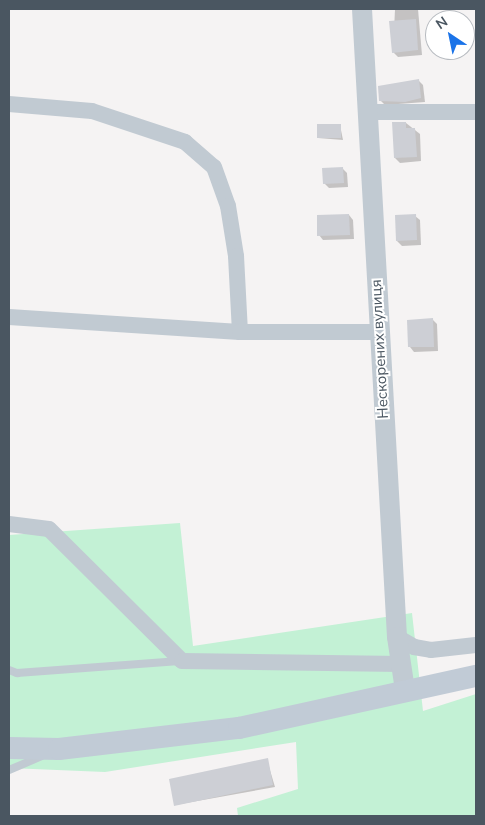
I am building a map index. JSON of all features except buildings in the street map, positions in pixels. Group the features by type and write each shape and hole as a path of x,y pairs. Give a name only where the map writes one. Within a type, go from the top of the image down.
{"main road":[{"path":"9,748 59,749 239,728 405,690 476,676"}],"street":[{"name":"Нескорених вулиця","path":"362,9 397,637 405,690"},
{"path":"9,104 92,111 185,142 214,167 228,206 236,256 240,332"},
{"path":"367,112 476,112"},
{"path":"9,317 240,332 379,332"},
{"path":"9,524 49,529 182,661 401,664"},
{"path":"397,637 414,646 431,650 476,646"}],"lane":[{"path":"9,670 17,673 182,661"},
{"path":"9,770 59,749"}],"green space":[{"path":"180,523 193,646 412,613 423,711 476,694 476,816 238,816 237,808 298,789 296,742 105,772 9,768 9,535"}]}
